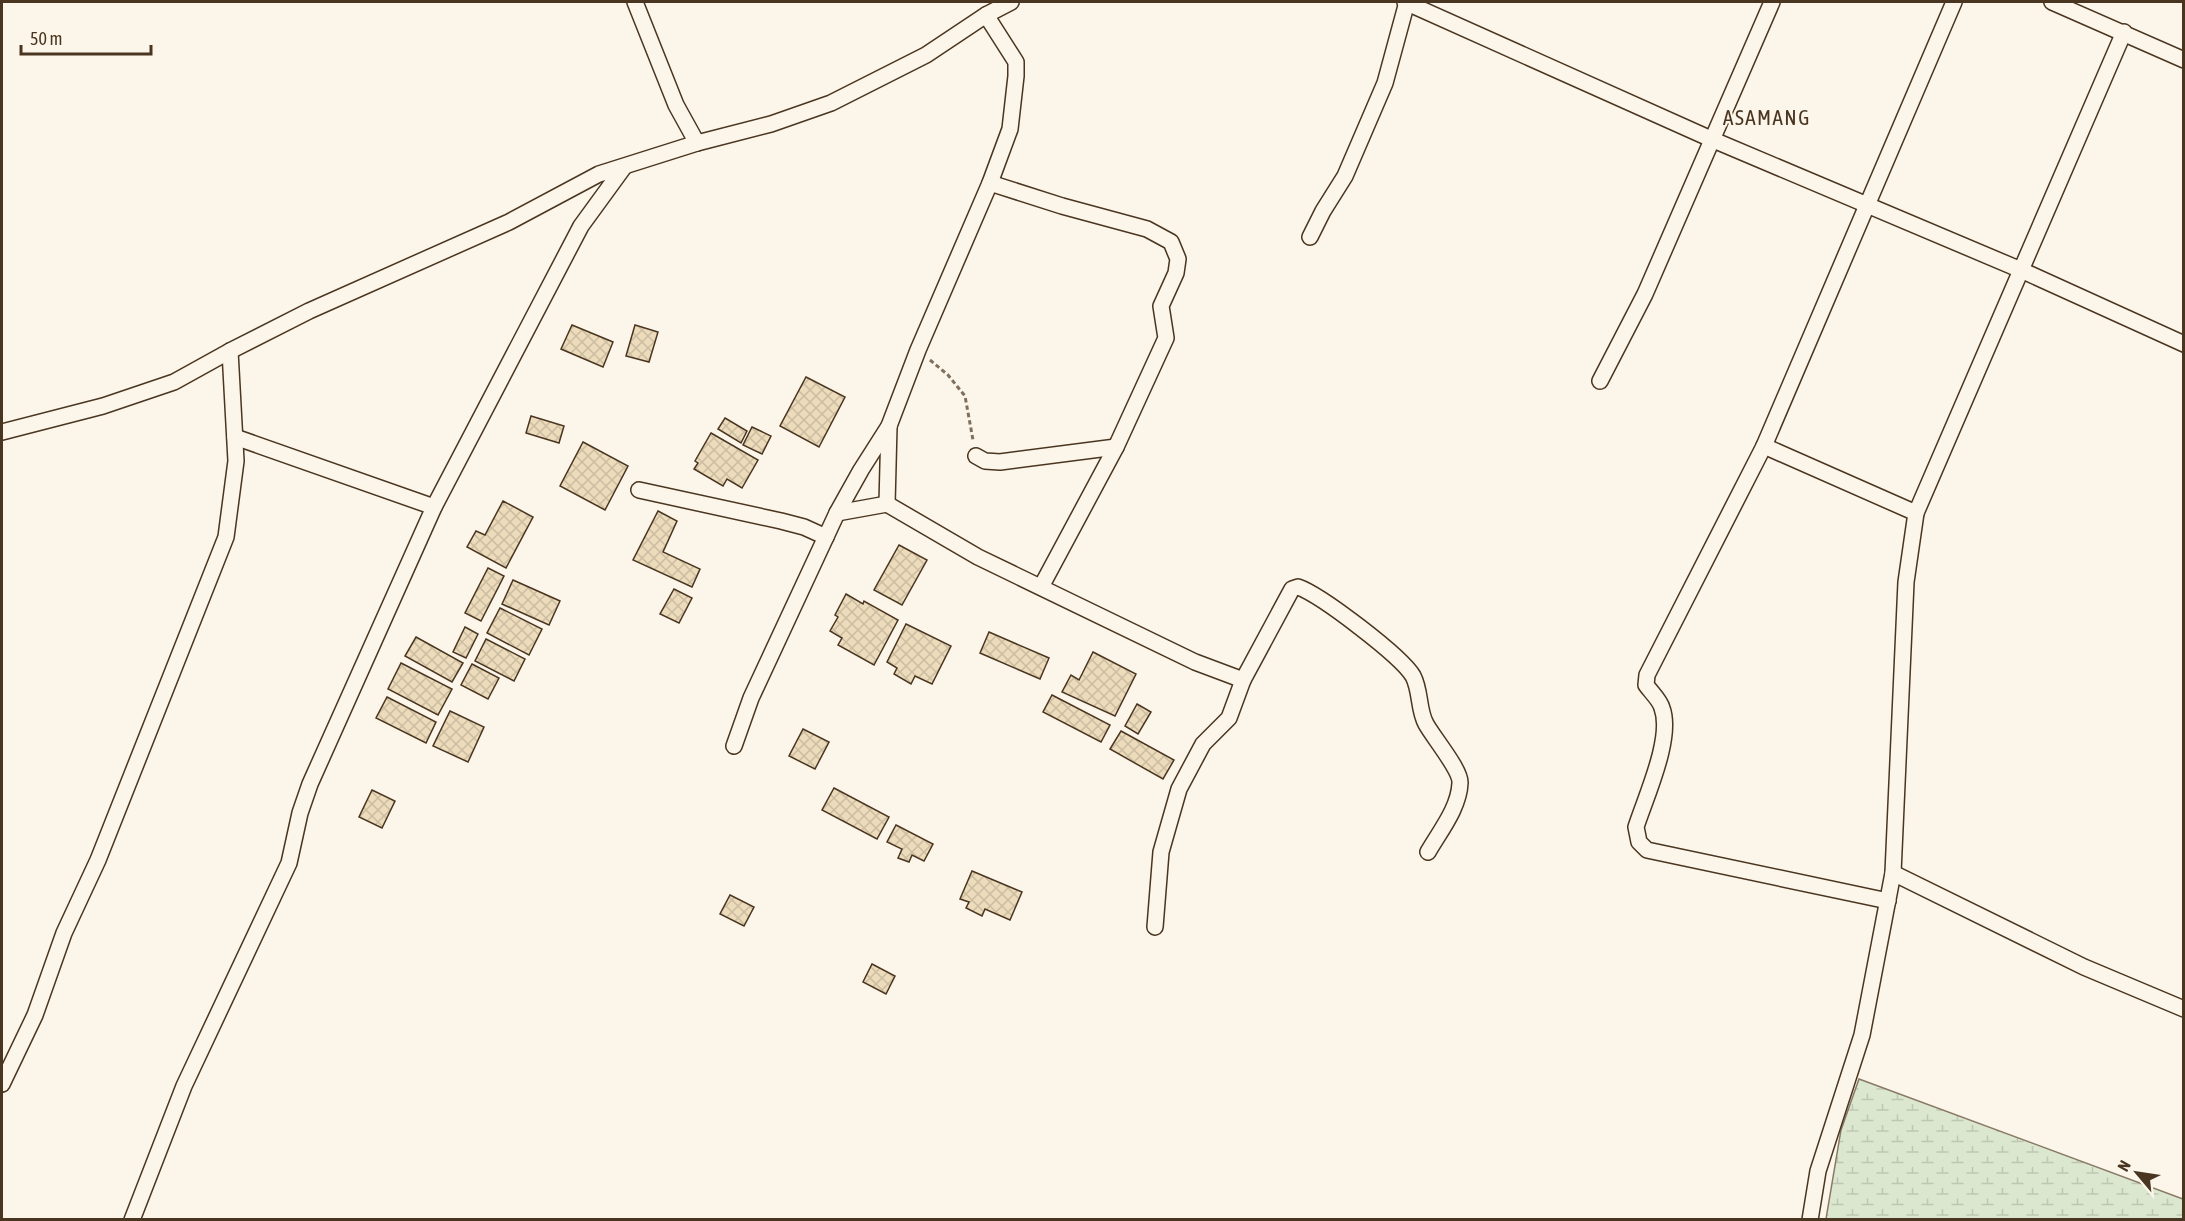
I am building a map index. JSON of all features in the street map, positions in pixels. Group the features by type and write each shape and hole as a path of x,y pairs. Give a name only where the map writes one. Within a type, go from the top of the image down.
{"street":[{"path":"635,2 675,105 697,143"},
{"path":"2,432 103,406 174,382 230,351 366,284 509,222 599,174 697,143 771,124 831,103 926,55 986,15 1011,2"},
{"path":"1310,237 1323,211 1345,177 1385,83 1406,2 1711,139 2021,270 2184,344"},
{"path":"1600,381 1645,294 1772,2"},
{"path":"1888,901 1647,850 1640,842 1636,826 1665,739 1665,718 1662,706 1646,685 1647,675 1764,446 1954,2"},
{"path":"2052,2 2184,60"},
{"path":"734,746 751,698 837,513 889,426 918,350 990,183 1010,129 1016,62 986,15"},
{"path":"1810,1220 1818,1171 1862,1035 1893,873 1906,582 1916,513 2124,32"},
{"path":"132,1220 184,1086 289,863 300,813 310,784 435,507 581,226 624,167"},
{"path":"990,183 1062,206 1147,229 1171,242 1178,259 1176,273 1161,306 1166,338 1116,447 1041,587"},
{"path":"2,1084 35,1016 64,933 98,860 226,537 237,461 230,351"},
{"path":"887,504 889,426"},
{"path":"235,437 435,507"},
{"path":"1764,446 1916,513"},
{"path":"976,456 986,461 1000,462 1116,447"},
{"path":"639,490 781,521 804,527 826,537"},
{"path":"837,513 887,504 978,557 1195,662 1243,680"},
{"path":"1155,927 1161,852 1179,789 1203,744 1228,718 1243,680 1292,589 1298,587 1333,607 1384,648 1412,675 1420,697 1425,722 1461,780 1458,800 1428,852"},
{"path":"1893,873 2084,967 2184,1009"}],"path":[{"path":"918,350 948,375 965,396 973,439 971,447 976,456"}],"green space":[{"path":"1859,1079 2183,1199 2183,1219 1826,1219 1841,1130"}],"building":[{"path":"572,325 613,342 603,367 561,349"},
{"path":"635,325 658,332 649,362 626,356"},
{"path":"806,377 845,397 819,447 780,426"},
{"path":"531,416 564,426 559,443 526,433"},
{"path":"725,418 747,431 741,443 718,429"},
{"path":"752,427 771,436 762,454 743,445"},
{"path":"711,433 758,460 742,488 727,479 723,486 694,469 698,463 695,461"},
{"path":"583,442 628,466 605,510 560,486"},
{"path":"503,501 533,517 506,568 467,547 476,531 485,535"},
{"path":"658,511 677,521 663,552 700,569 692,587 633,560"},
{"path":"899,545 927,560 902,605 874,590"},
{"path":"488,568 504,576 481,621 465,613"},
{"path":"513,580 560,601 549,625 502,604"},
{"path":"674,589 692,598 679,623 660,614"},
{"path":"846,594 898,620 874,665 838,645 842,638 830,631"},
{"path":"500,608 542,629 529,655 487,633"},
{"path":"906,624 951,646 932,684 915,676 911,684 894,674 897,668 887,662"},
{"path":"465,627 478,634 466,658 453,652"},
{"path":"989,632 1049,658 1040,679 980,653"},
{"path":"416,637 463,663 452,682 405,656"},
{"path":"486,639 525,659 514,681 475,661"},
{"path":"1093,652 1136,674 1115,716 1062,692 1071,675 1079,680"},
{"path":"401,663 452,689 438,715 388,689"},
{"path":"472,664 499,678 488,699 461,685"},
{"path":"1052,695 1110,725 1101,742 1043,712"},
{"path":"387,697 436,722 426,743 376,718"},
{"path":"1137,704 1151,712 1138,734 1125,726"},
{"path":"450,711 484,727 468,762 433,746"},
{"path":"803,729 829,742 815,769 789,756"},
{"path":"1121,731 1174,760 1163,779 1110,749"},
{"path":"834,788 889,817 877,839 822,810"},
{"path":"372,790 395,801 382,828 359,817"},
{"path":"896,825 933,844 924,861 912,855 909,862 898,858 902,849 887,842"},
{"path":"972,871 1022,892 1010,920 985,909 982,916 966,908 969,902 960,899"},
{"path":"730,895 754,907 744,926 720,914"},
{"path":"872,964 895,976 886,994 863,982"}],"district":[{"name":"ASAMANG","path":"1767,117"}]}
